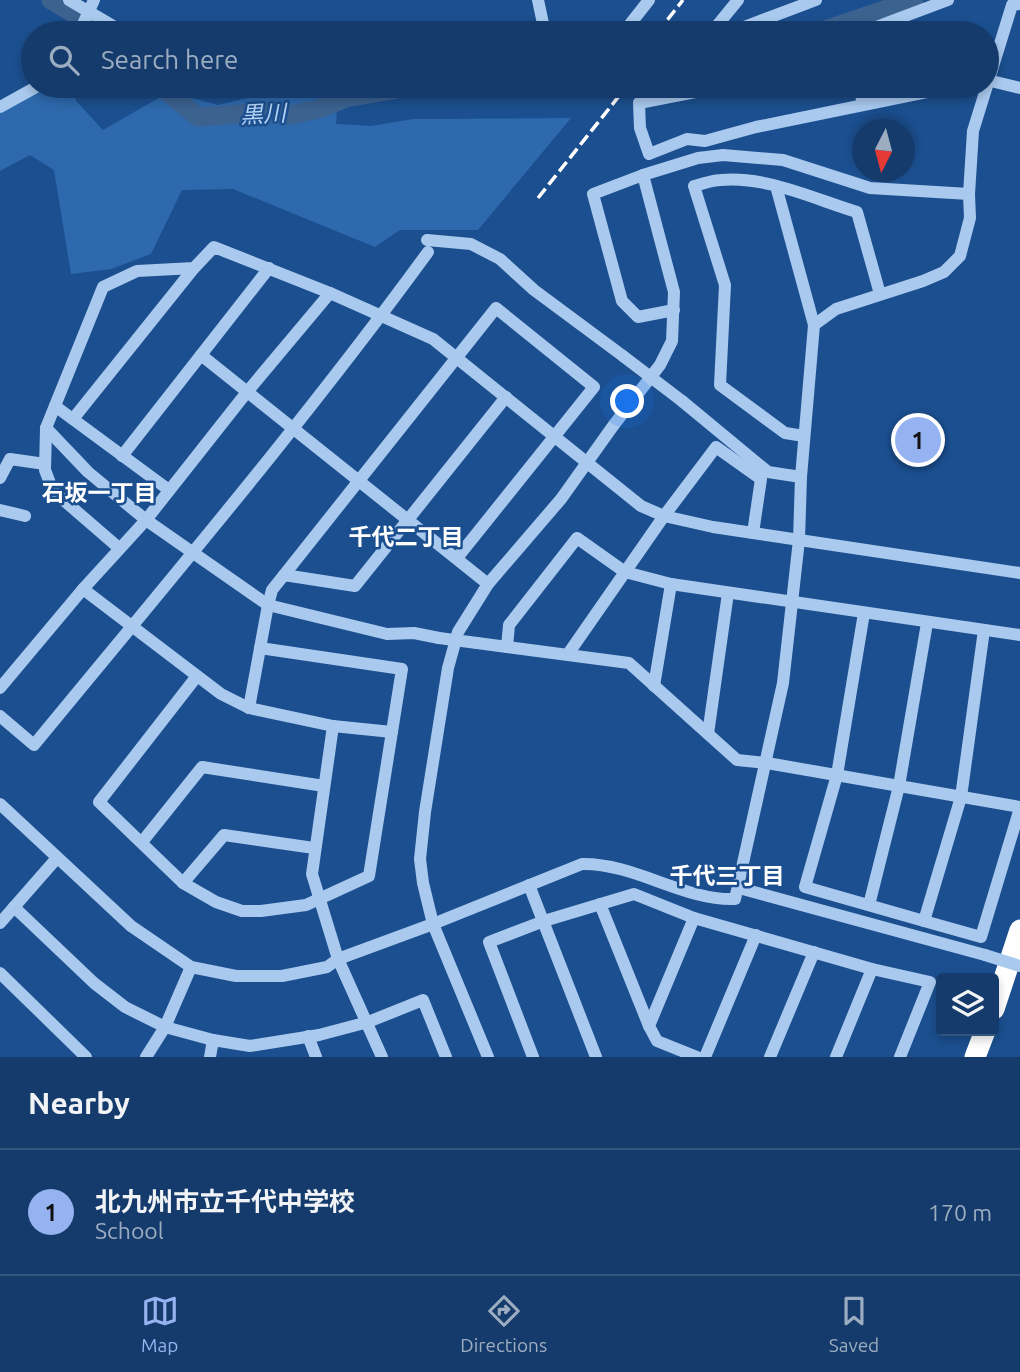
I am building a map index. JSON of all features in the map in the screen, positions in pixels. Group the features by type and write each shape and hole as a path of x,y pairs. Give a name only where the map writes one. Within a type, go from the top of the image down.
{"highway":[{"path":"999,994 1020,930"},
{"path":"975,1057 983,1036"}],"street":[{"path":"69,0 107,21"},
{"path":"538,0 542,21"},
{"path":"632,21 649,0"},
{"path":"720,21 737,0"},
{"path":"760,21 816,0"},
{"path":"892,21 948,0"},
{"path":"999,46 1012,5 1020,4"},
{"path":"999,83 1020,88"},
{"path":"0,107 21,95"},
{"path":"665,98 639,103 640,128 649,153 687,139 705,141 888,98"},
{"path":"862,98 863,104"},
{"path":"814,324 836,309 944,272 960,256 970,218 973,131 983,98"},
{"path":"674,310 638,317 622,301 593,194 698,158 723,155 783,160 870,188 969,194"},
{"path":"488,1057 433,924 420,859 448,668 458,632 488,584 561,499 660,365 672,341 674,292 643,175"},
{"path":"804,436 785,433 720,385 725,285 694,186 721,180 748,181 776,186 857,212 880,294"},
{"path":"0,804 131,926 191,967 236,976 282,976 327,967 338,959 582,864 603,864 724,899 735,899 783,683 799,540 801,477 814,324 776,186"},
{"path":"0,716 34,745 293,429 380,317 427,246 471,244 500,259 534,290 682,401 768,472 801,477"},
{"path":"73,419 194,268 214,247 330,293 433,339 641,506 664,516 713,527 1020,573"},
{"path":"119,548 53,491 45,464 46,428 103,287 138,271 194,268"},
{"path":"122,456 269,268"},
{"path":"0,688 83,589 146,520 247,392 330,293"},
{"path":"249,708 272,590 496,308 594,387 457,558"},
{"path":"201,355 488,584"},
{"path":"284,575 355,586 506,397"},
{"path":"55,406 169,490"},
{"path":"46,428 88,472 146,520 268,605 387,634 414,633 629,663 737,760 767,763 837,775 961,797 1020,808 981,937 806,887 837,775 864,613"},
{"path":"568,653 716,447 761,479 753,533"},
{"path":"0,478 10,459 45,464"},
{"path":"0,510 25,516"},
{"path":"507,647 509,625 577,538 625,572 671,584 1020,635"},
{"path":"654,686 671,584"},
{"path":"83,589 221,694 249,708 333,726 392,732"},
{"path":"708,734 727,593"},
{"path":"869,905 898,786 927,623"},
{"path":"924,921 961,797 984,630"},
{"path":"197,676 99,802 183,883 216,902 242,911 306,905 369,876 402,669 260,648"},
{"path":"333,726 312,874 338,959 382,1057"},
{"path":"142,842 202,767 324,786"},
{"path":"183,883 224,835 314,848"},
{"path":"0,923 57,858"},
{"path":"529,885 596,1057"},
{"path":"739,888 1020,966"},
{"path":"533,1057 489,942 544,921 634,894 694,918 872,969 930,982 900,1057"},
{"path":"600,904 657,1041 697,1057"},
{"path":"14,907 94,983 125,1007 164,1027 252,1051 368,1022 424,1000 446,1057"},
{"path":"649,1026 694,918"},
{"path":"705,1057 756,935"},
{"path":"770,1057 814,951"},
{"path":"146,1057 164,1027 191,967"},
{"path":"836,1057 872,969"},
{"path":"0,973 86,1057"},
{"path":"308,1036 316,1057"},
{"path":"210,1057 213,1040"}],"shaded area":[{"path":"21,98 75,98 103,130 159,98 192,98 218,105 247,98 337,98 336,124 371,126 413,119 571,118 478,230 400,230 375,247 233,189 182,190 151,254 111,269 71,274 54,170 30,155 0,171 0,107"}],"waterway":[{"name":"黒川","path":"51,0 87,21"},
{"name":"黒川","path":"852,21 914,0"},
{"name":"黒川","path":"175,98 198,117 265,112 290,115 319,109 346,98"}],"railway":[{"path":"666,21 683,0"},
{"path":"538,198 617,98"}],"place":[{"name":"北九州市立千代中学校","path":"918,440"}],"district":[{"name":"石坂一丁目","path":"99,493"},
{"name":"千代二丁目","path":"406,537"},
{"name":"千代三丁目","path":"727,876"}]}
